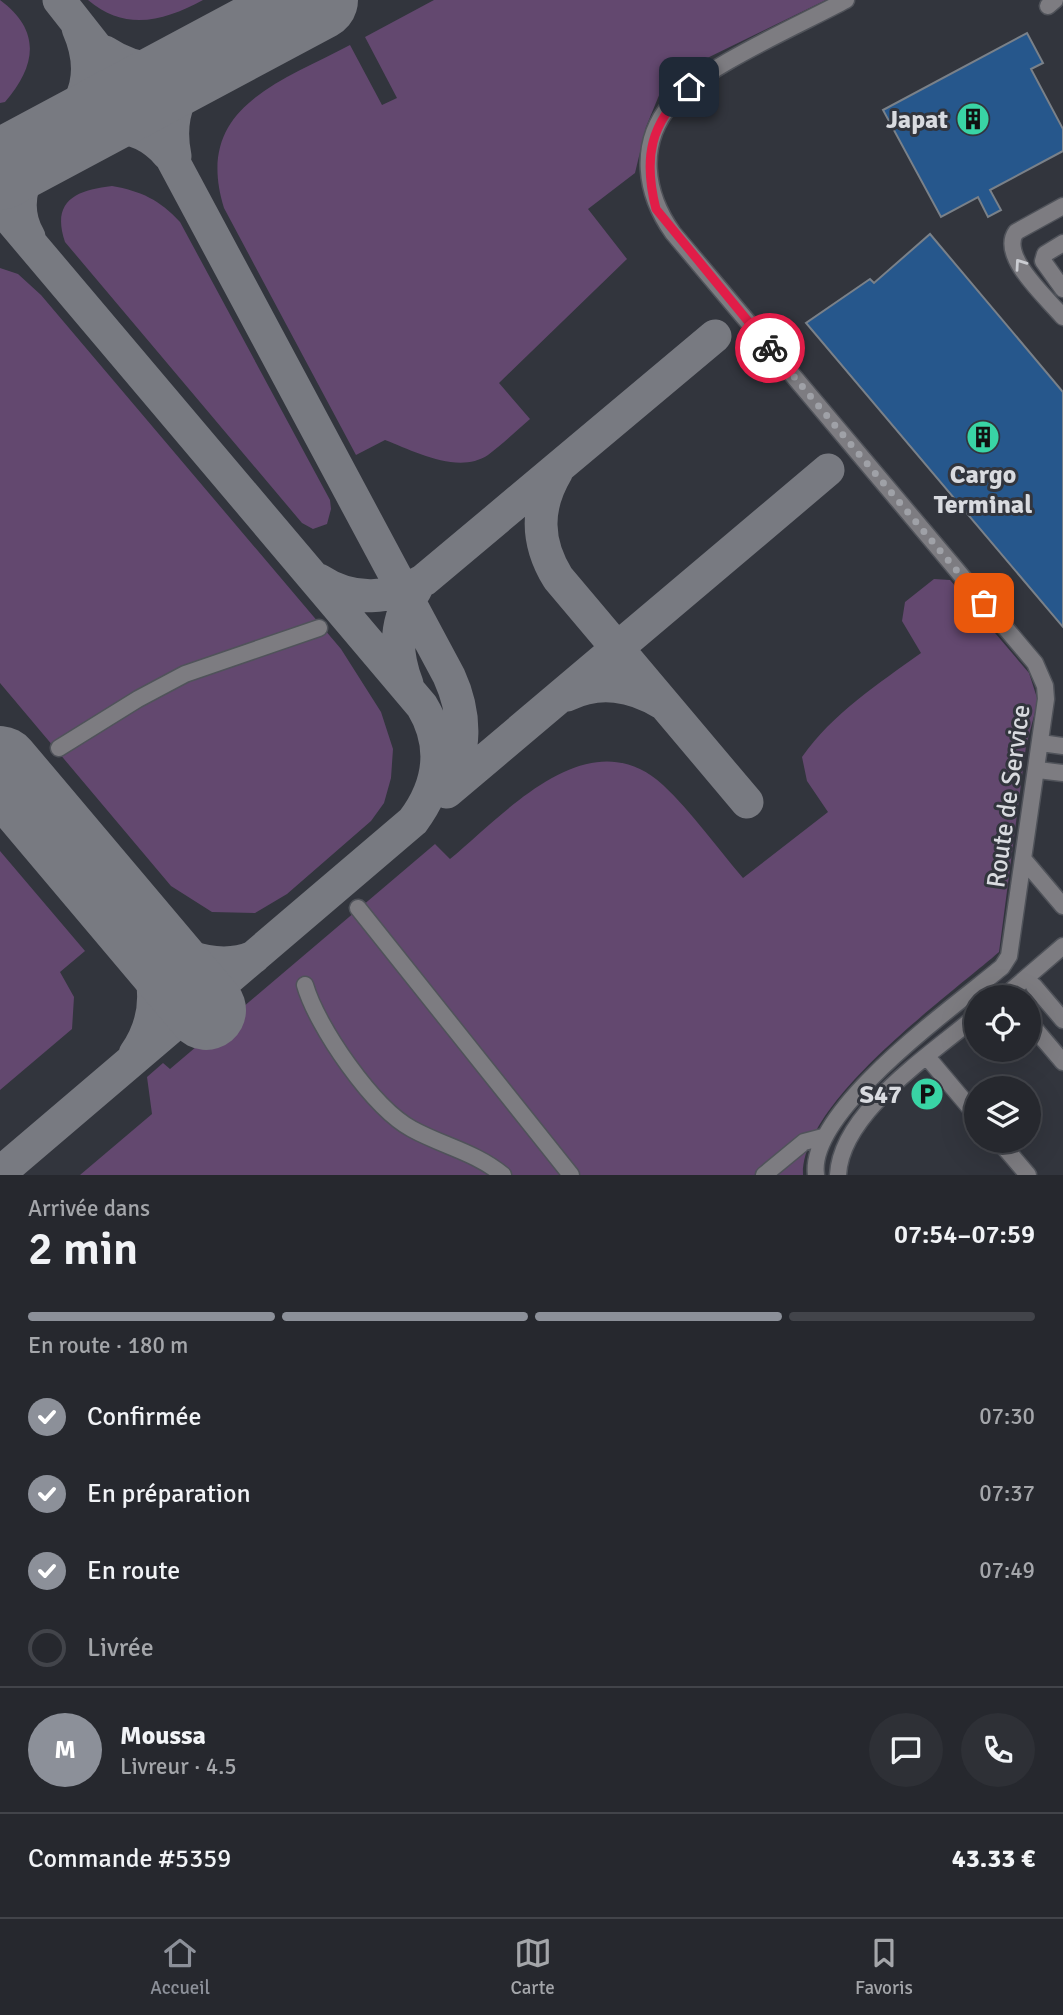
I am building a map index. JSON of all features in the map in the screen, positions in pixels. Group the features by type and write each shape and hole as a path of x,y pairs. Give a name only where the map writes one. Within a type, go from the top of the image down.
{"street":[{"name":"Route de Service","path":"816,1175 823,1137 861,1087 1002,967 1013,944 1038,770 1045,686 1035,663 673,233 656,209 649,182 649,159 654,138 670,104 712,72 846,0"},
{"path":"1063,206 1016,232 1012,238 1012,251 1017,263 1063,317"},
{"path":"1060,283 1045,268 1045,254 1063,243"},
{"path":"58,748 185,674 319,628"},
{"path":"1041,743 1063,746"},
{"path":"1038,770 1063,773"},
{"path":"1024,860 1063,906"},
{"path":"358,908 571,1175"},
{"path":"1018,985 1063,946"},
{"path":"305,985 317,1019 387,1112 415,1131 480,1158 503,1175"},
{"path":"1041,994 1063,1020"},
{"path":"838,1175 849,1137 875,1102 964,1026"},
{"path":"1041,1036 1063,1062"},
{"path":"928,1058 964,1101"},
{"path":"764,1175 804,1142 823,1137"},
{"path":"1009,1153 1028,1175"}],"shaded area":[{"path":"0,0 23,24 30,49 23,75 5,102 0,103"},
{"path":"88,0 203,0 159,18 131,20 102,10"},
{"path":"434,0 826,0 697,63 669,71 646,127 635,173 588,209 627,259 499,383 530,419 488,455 463,463 422,455 385,440 356,455 224,208 218,174 220,146 231,123 248,103 296,72 350,45 382,105 397,98 365,37"},
{"path":"112,186 149,198 180,222 330,500 331,509 327,524 313,529 302,523 65,242 61,217 64,207 78,195"},
{"path":"0,268 18,274 41,295 341,649 381,712 393,749 391,778 384,803 371,821 287,894 255,913 212,912 171,886 0,683"},
{"path":"934,579 950,580 1029,673 1038,701 1026,746 999,952 880,1053 850,1084 825,1116 809,1146 803,1175 80,1175 152,1114 147,1077 163,1063 170,1069 435,844 450,859 522,797 550,779 578,766 606,761 635,767 663,785 743,878 828,812 807,781 802,757 842,713 921,653 902,621 905,602"},
{"path":"0,851 85,951 60,972 74,997 72,1029 0,1090"}],"building":[{"name":"Japat","path":"1027,33 1043,63 1031,69 1063,129 1063,151 990,190 1001,210 988,217 978,197 941,217 883,110"},
{"name":"Cargo Terminal","path":"930,234 1063,392 1063,627 806,323 870,279 874,283"}],"taxiway":[{"path":"59,0 147,112 449,676 459,704 462,733 457,762 444,789"},
{"path":"28,155 59,130 80,101 88,68 78,28"},
{"path":"105,52 131,65 156,69 182,67 209,58"},
{"path":"175,156 173,125 180,98 195,75 218,54"},
{"path":"65,135 93,128 133,130 157,143 168,154"},
{"path":"29,237 21,211 23,186 34,162 53,143"},
{"path":"0,207 422,706 430,721 437,750 434,779 413,821 0,1173"},
{"path":"319,580 345,592 372,596 398,592 424,580 715,336"},
{"path":"447,792 828,470"},
{"path":"557,471 545,498 541,525 545,551 558,578 747,802"},
{"path":"407,684 400,659 400,624 416,589"},
{"path":"567,695 591,687 616,686 639,692 662,703"},
{"path":"120,909 141,944 148,962 154,998 152,1017 135,1054"},
{"path":"132,921 157,942 188,957 222,963 254,957"}],"runway":[{"path":"0,170 318,0"},
{"path":"0,766 206,1010"}],"way so far":[{"path":"770,348 984,603"}],"place":[{"name":"Japat","path":"973,119"},
{"name":"Cargo Terminal","path":"983,437"},
{"name":"S47","path":"927,1094"}],"route":[{"path":"689,87 670,104 654,138 649,159 649,182 656,209 770,348"}]}
